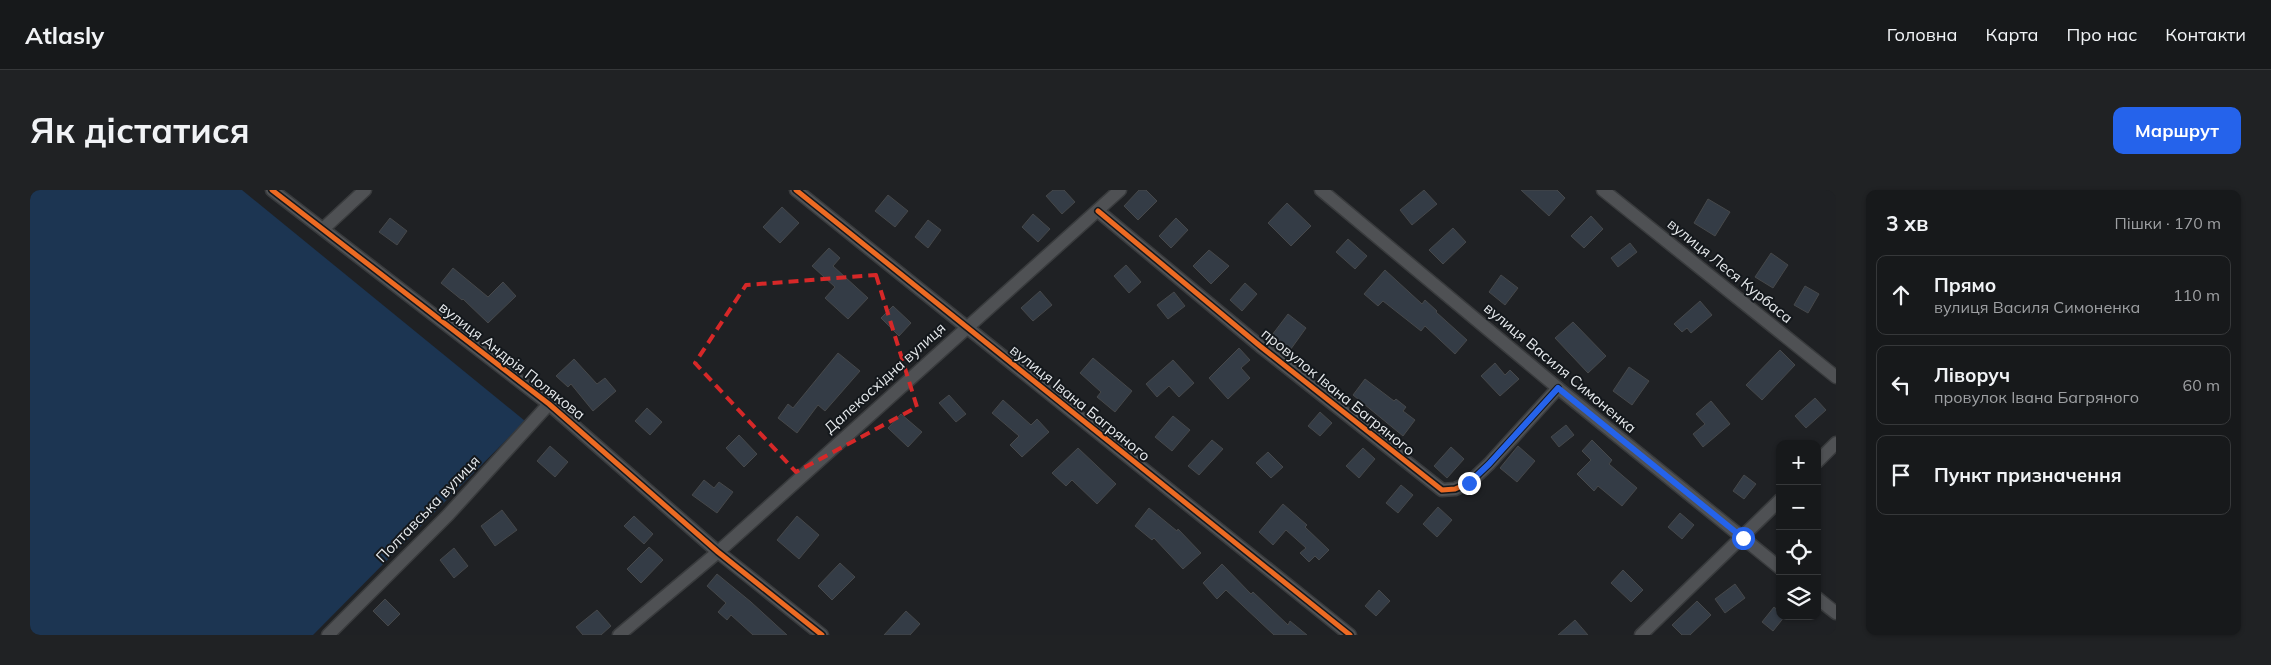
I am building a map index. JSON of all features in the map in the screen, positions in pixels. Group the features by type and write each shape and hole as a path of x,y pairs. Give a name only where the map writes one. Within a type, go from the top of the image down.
{"street":[{"name":"вулиця Андрія Полякова","path":"272,190 548,404 718,552 822,635"},
{"path":"323,229 365,190"},
{"name":"вулиця Івана Багряного","path":"796,190 1350,635"},
{"name":"Далекосхідна вулиця","path":"618,635 718,552 965,327 1120,190"},
{"name":"вулиця Василя Симоненка","path":"1321,190 1558,388 1776,565"},
{"name":"вулиця Леся Курбаса","path":"1603,190 1836,377"},
{"name":"провулок Івана Багряного","path":"1098,211 1260,346 1442,490 1454,490 1469,483 1489,464 1558,388"},
{"name":"Полтавська вулиця","path":"328,635 448,515 548,404"},
{"path":"1821,458 1836,443"},
{"path":"1641,635 1776,504"},
{"path":"1821,601 1836,613"}],"highlighted area":[{"path":"876,275 917,407 796,472 695,363 746,285"}],"shaded area":[{"path":"30,190 242,190 525,421 313,635 30,635"}],"building":[{"path":"1053,190 1064,190 1075,202 1062,214 1046,196"},
{"path":"1139,190 1146,190 1157,201 1138,220 1124,206"},
{"path":"1424,190 1437,204 1412,225 1400,210"},
{"path":"1521,190 1557,190 1565,198 1549,216"},
{"path":"888,195 908,211 895,227 875,211"},
{"path":"1708,199 1730,212 1715,236 1694,223"},
{"path":"1287,203 1311,226 1291,246 1268,223"},
{"path":"782,207 799,223 780,243 763,227"},
{"path":"1033,214 1050,229 1038,242 1022,227"},
{"path":"1591,216 1603,229 1584,248 1571,236"},
{"path":"390,218 407,231 397,245 379,232"},
{"path":"1176,218 1188,230 1171,248 1159,236"},
{"path":"928,220 941,230 928,248 915,237"},
{"path":"1453,228 1466,242 1443,264 1429,250"},
{"path":"1348,239 1367,256 1355,269 1336,252"},
{"path":"1630,243 1637,252 1618,267 1611,258"},
{"path":"829,248 840,258 833,266 868,298 848,319 825,298 835,287 812,266"},
{"path":"1209,250 1229,266 1211,284 1193,266"},
{"path":"1771,253 1788,265 1773,288 1755,277"},
{"path":"1126,265 1141,282 1129,293 1114,276"},
{"path":"453,268 488,297 503,282 516,296 488,323 463,299 441,283"},
{"path":"1385,270 1422,304 1425,300 1467,340 1455,354 1425,326 1421,331 1383,301 1378,306 1364,294"},
{"path":"1501,275 1518,288 1505,305 1489,292"},
{"path":"1245,283 1257,294 1242,311 1230,300"},
{"path":"1805,286 1819,294 1808,313 1794,305"},
{"path":"1040,291 1052,305 1033,321 1021,308"},
{"path":"1174,292 1185,306 1168,319 1157,305"},
{"path":"1700,301 1712,315 1691,333 1687,328 1682,332 1674,324"},
{"path":"893,306 911,323 899,336 881,318"},
{"path":"1288,314 1306,328 1288,353 1269,339"},
{"path":"1573,322 1606,356 1588,373 1555,338"},
{"path":"1239,348 1250,360 1241,368 1250,378 1228,399 1209,378"},
{"path":"1780,350 1795,365 1762,400 1746,385"},
{"path":"838,353 860,371 825,411 818,405 797,433 778,418 788,404 793,408"},
{"path":"1093,358 1132,391 1115,412 1097,397 1101,392 1080,373"},
{"path":"574,359 597,384 605,378 616,391 593,411 571,384 568,387 556,376"},
{"path":"1173,360 1194,383 1179,397 1169,386 1157,397 1146,384"},
{"path":"1495,363 1505,375 1510,370 1519,379 1500,396 1481,376"},
{"path":"1629,367 1649,381 1632,405 1613,391"},
{"path":"1365,379 1394,401 1396,399 1406,407 1403,411 1415,420 1403,436 1353,395"},
{"path":"949,395 966,414 956,422 939,403"},
{"path":"1815,398 1826,410 1806,428 1795,416"},
{"path":"1003,400 1031,425 1037,419 1049,432 1022,457 1010,445 1019,436 992,413"},
{"path":"1711,401 1730,424 1703,447 1693,434 1705,424 1696,414"},
{"path":"647,408 662,422 650,435 635,421"},
{"path":"1320,412 1332,423 1320,436 1308,426"},
{"path":"901,414 922,432 908,447 888,428"},
{"path":"1173,416 1190,430 1172,451 1155,437"},
{"path":"1566,425 1574,435 1559,447 1551,437"},
{"path":"739,435 757,454 744,467 726,448"},
{"path":"1212,440 1223,449 1199,475 1188,466"},
{"path":"1592,440 1612,460 1609,464 1637,488 1622,506 1598,486 1594,491 1577,474 1591,460 1582,451"},
{"path":"550,446 568,462 555,477 537,461"},
{"path":"1518,446 1535,461 1517,482 1500,468"},
{"path":"1451,447 1464,459 1447,478 1434,466"},
{"path":"1078,448 1116,484 1097,504 1072,480 1066,486 1052,473"},
{"path":"1363,448 1375,459 1359,478 1346,466"},
{"path":"1268,452 1283,467 1271,478 1256,463"},
{"path":"1744,475 1756,484 1744,499 1733,491"},
{"path":"704,480 714,488 719,482 733,492 717,513 692,495"},
{"path":"1401,485 1413,495 1398,513 1386,503"},
{"path":"1283,504 1307,525 1305,527 1329,550 1319,560 1315,556 1309,562 1300,553 1306,548 1286,530 1273,545 1259,532"},
{"path":"1438,507 1452,520 1437,537 1423,524"},
{"path":"1149,508 1177,531 1178,529 1201,553 1183,569 1154,538 1152,540 1135,526"},
{"path":"502,510 517,530 495,546 481,526"},
{"path":"1680,513 1694,525 1682,539 1668,527"},
{"path":"634,516 653,534 644,544 624,526"},
{"path":"797,516 819,535 799,559 777,540"},
{"path":"649,547 663,560 641,583 627,569"},
{"path":"454,548 468,566 454,578 440,560"},
{"path":"840,563 855,577 832,600 818,586"},
{"path":"1222,564 1251,594 1253,592 1288,625 1290,621 1307,635 1274,635 1226,590 1217,599 1203,583"},
{"path":"1623,570 1643,590 1631,602 1611,583"},
{"path":"717,574 787,635 753,635 731,615 727,620 718,612 726,603 707,586"},
{"path":"1735,584 1745,598 1725,613 1715,599"},
{"path":"1379,590 1390,601 1376,616 1365,606"},
{"path":"385,599 400,614 388,626 373,611"},
{"path":"1697,601 1711,615 1690,635 1682,635 1672,625"},
{"path":"1774,607 1776,609 1776,620 1782,620 1773,631 1762,622"},
{"path":"597,610 611,626 601,635 583,635 576,627"},
{"path":"906,611 920,624 910,635 884,635"},
{"path":"1575,620 1588,635 1558,635"}],"cycle path":[{"path":"272,190 549,404 718,552 822,635"},
{"path":"796,190 1350,635"},
{"path":"1098,211 1260,346 1442,490 1455,489 1469,483 1489,464 1558,388"}],"route":[{"path":"1469,483 1489,464 1558,388 1743,538"}]}
